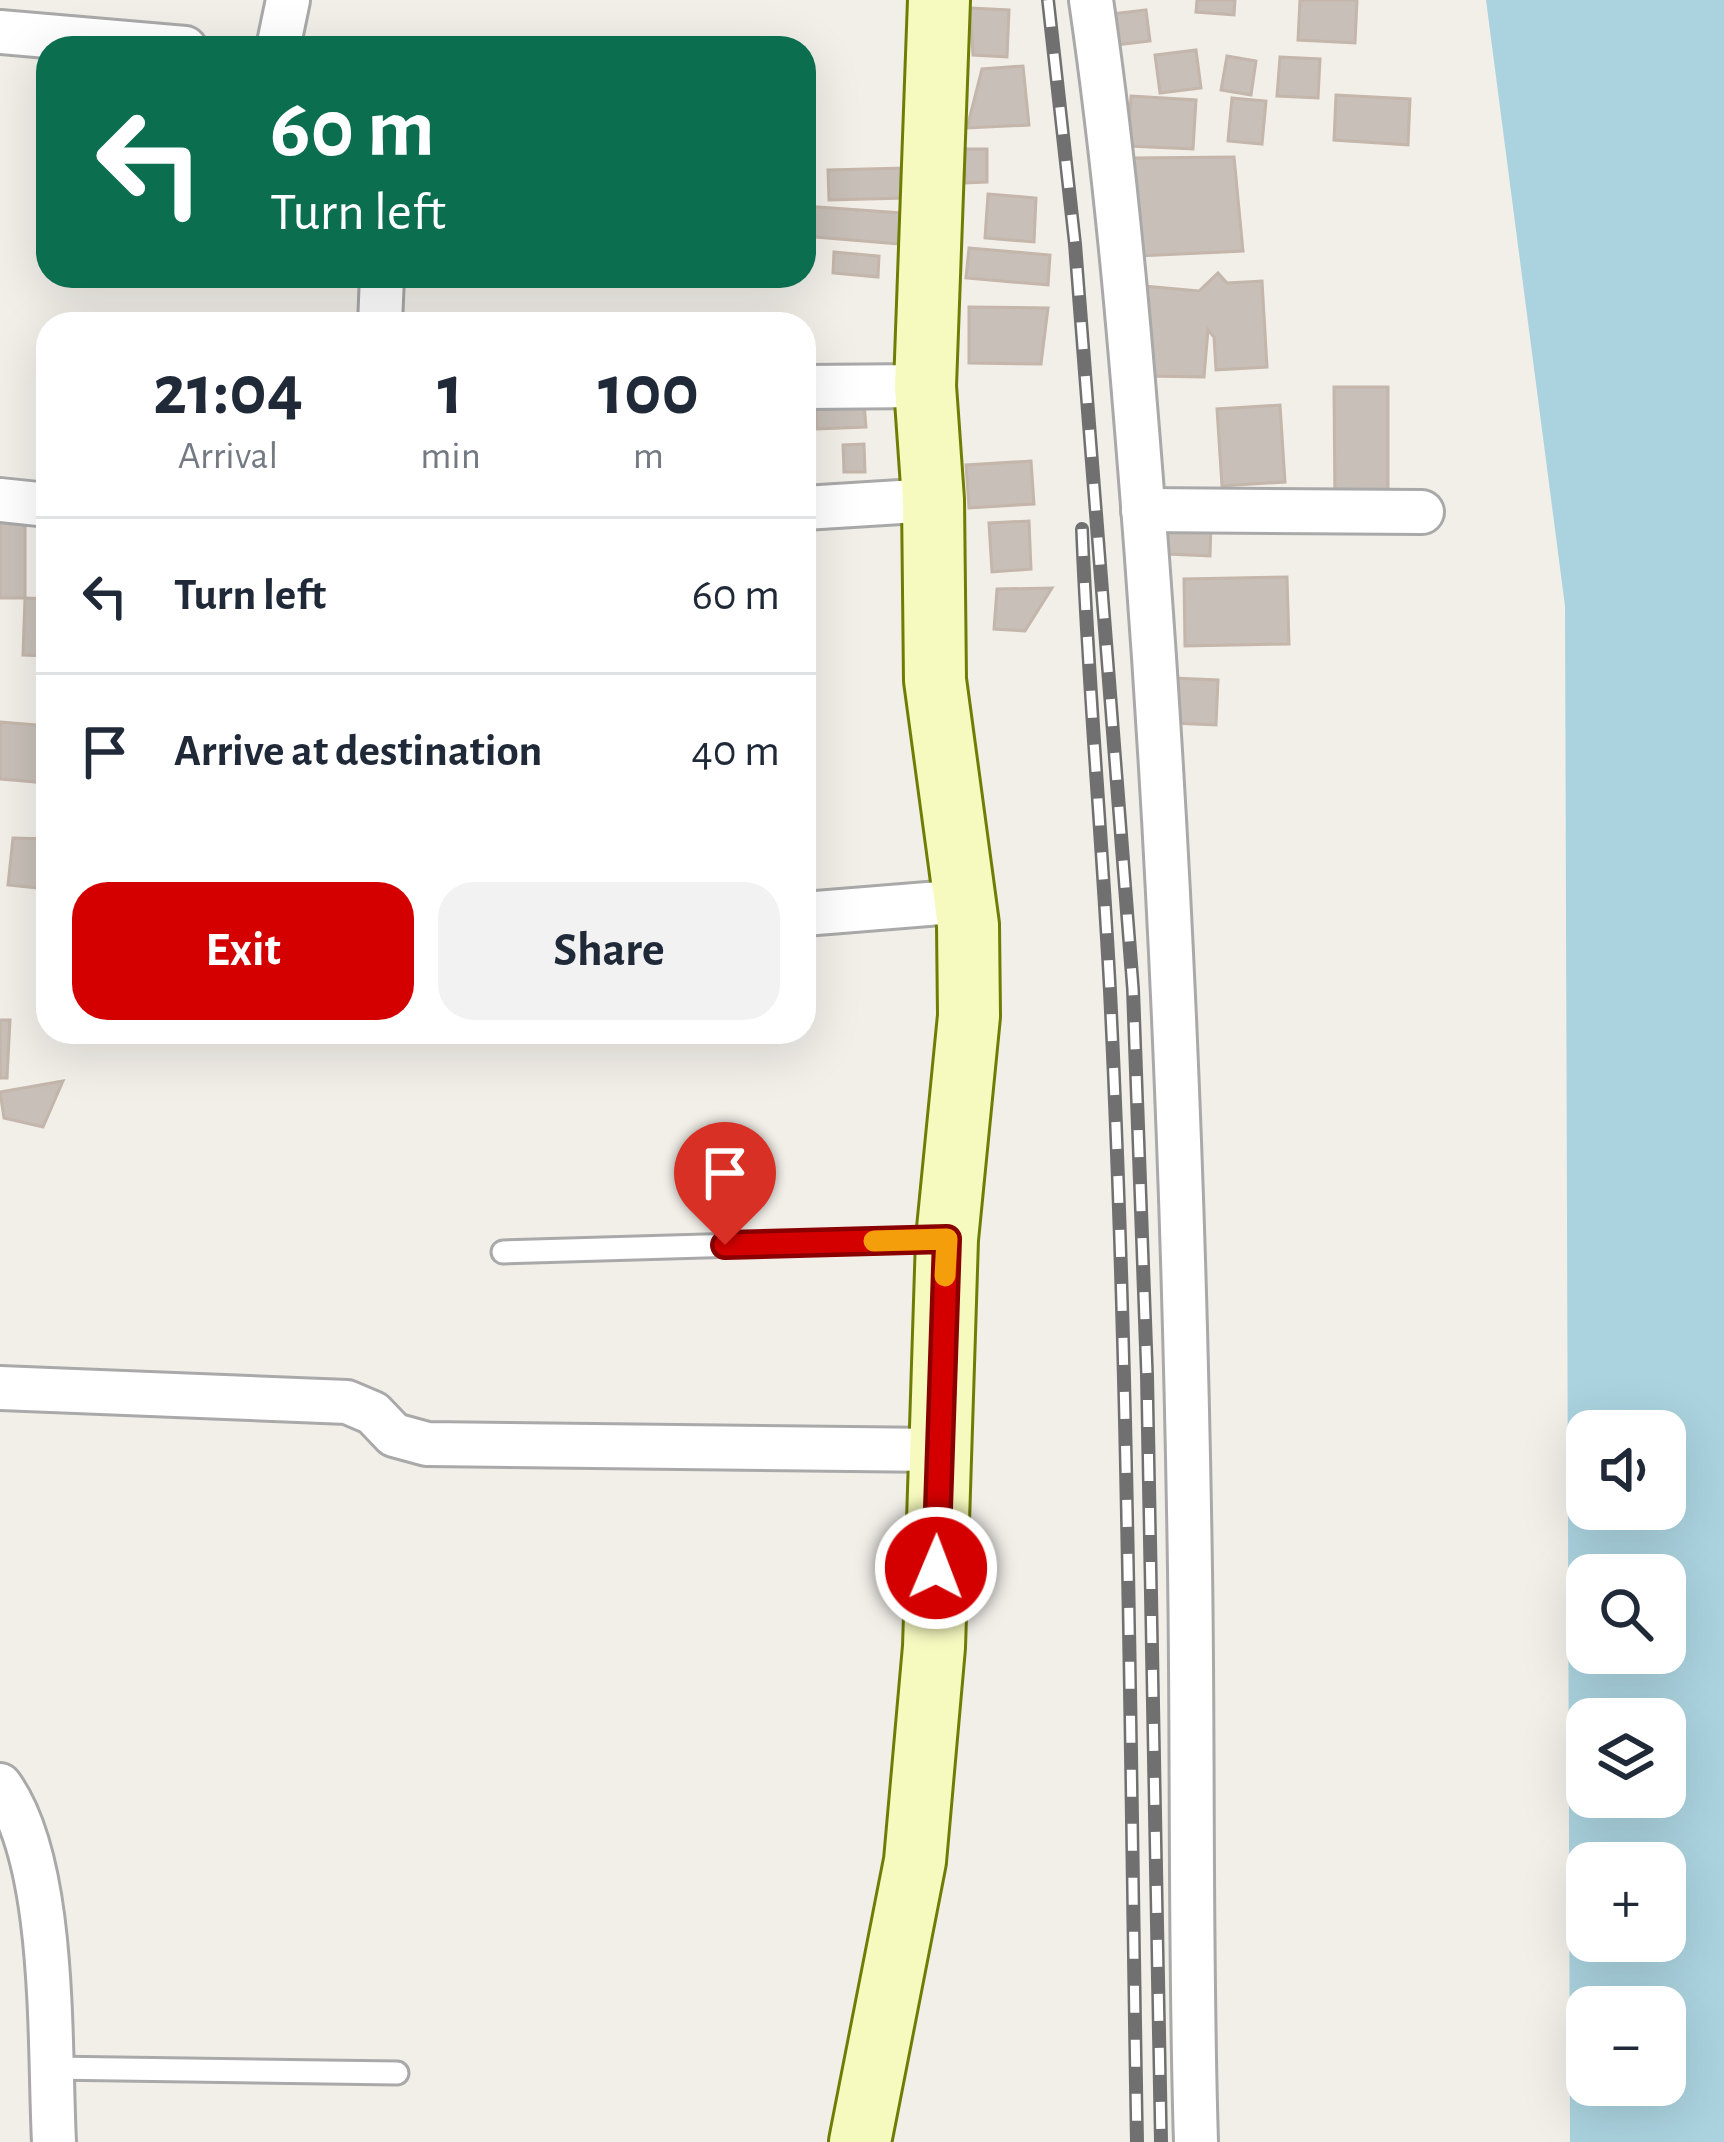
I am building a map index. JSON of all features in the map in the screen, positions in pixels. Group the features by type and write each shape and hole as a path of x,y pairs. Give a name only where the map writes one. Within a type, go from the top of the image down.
{"street":[{"path":"280,36 287,0"},
{"path":"860,2142 915,1861 934,1647 947,1239 968,1016 965,901 935,680 933,500 925,386 939,0"},
{"path":"1090,0 1105,92 1143,510 1178,1042 1196,2142"},
{"path":"0,32 46,36"},
{"path":"816,387 925,386"},
{"path":"0,500 36,504"},
{"path":"816,507 933,500"},
{"path":"1143,510 1422,512"},
{"path":"816,913 965,901"},
{"path":"0,1388 347,1402 373,1413 394,1435 428,1444 938,1450"},
{"path":"0,1785 10,1799 40,1886 54,2142"}],"lane":[{"path":"503,1252 947,1239"},
{"path":"50,2068 397,2073"}],"water":[{"path":"1486,0 1724,0 1724,2142 1570,2142 1570,2106 1686,2106 1686,1986 1569,1986 1569,1962 1686,1962 1686,1842 1569,1842 1569,1818 1686,1818 1686,1698 1569,1698 1568,1674 1686,1674 1686,1554 1568,1554 1568,1530 1686,1530 1686,1410 1568,1410 1565,606"}],"building":[{"path":"1197,0 1235,0 1234,15 1196,12"},
{"path":"1300,0 1357,0 1355,43 1298,40"},
{"path":"970,8 1009,10 1007,57 973,55"},
{"path":"1146,10 1150,41 1115,45 1111,14"},
{"path":"1196,50 1201,88 1160,93 1155,55"},
{"path":"1227,56 1256,61 1251,95 1221,90"},
{"path":"1280,57 1320,59 1318,98 1277,96"},
{"path":"1023,66 1029,125 967,128 982,69"},
{"path":"1336,95 1410,99 1408,145 1334,140"},
{"path":"1131,96 1196,100 1193,149 1128,146"},
{"path":"1232,98 1266,101 1262,144 1228,141"},
{"path":"964,149 987,149 987,182 965,183"},
{"path":"1234,157 1243,251 1139,256 1132,158"},
{"path":"905,168 906,198 829,200 828,170"},
{"path":"988,194 1036,198 1034,242 985,238"},
{"path":"816,207 901,213 898,244 816,237"},
{"path":"969,248 1050,255 1048,285 966,278"},
{"path":"834,252 879,256 878,277 833,273"},
{"path":"1218,273 1227,283 1262,281 1267,367 1216,370 1214,337 1208,330 1204,377 1145,376 1143,286 1199,291"},
{"path":"969,307 1048,308 1041,364 969,363"},
{"path":"1334,387 1388,387 1388,506 1335,506"},
{"path":"864,403 866,427 817,429 816,406"},
{"path":"1280,405 1285,482 1222,486 1217,409"},
{"path":"864,444 865,472 844,472 843,445"},
{"path":"1031,461 1034,504 969,508 966,465"},
{"path":"0,516 25,516 25,598 0,598"},
{"path":"1029,521 1031,569 992,572 989,523"},
{"path":"1168,521 1211,523 1210,556 1167,554"},
{"path":"1287,577 1289,644 1185,646 1184,579"},
{"path":"1052,588 1025,631 994,629 997,589"},
{"path":"25,598 36,598 36,656 23,655"},
{"path":"1173,678 1218,680 1216,725 1172,723"},
{"path":"0,722 36,725 36,782 0,779"},
{"path":"13,838 36,839 36,888 8,885"},
{"path":"0,1020 10,1020 7,1078 0,1078"},
{"path":"63,1081 43,1127 4,1118 0,1092"}],"railway":[{"path":"1048,0 1075,244 1133,989 1147,1375 1161,2142"},
{"path":"1082,529 1110,991 1121,1278 1137,2142"}],"slow traffic":[{"path":"874,1241 947,1239 945,1276"}],"route":[{"path":"725,1245 947,1239 936,1568"}]}
